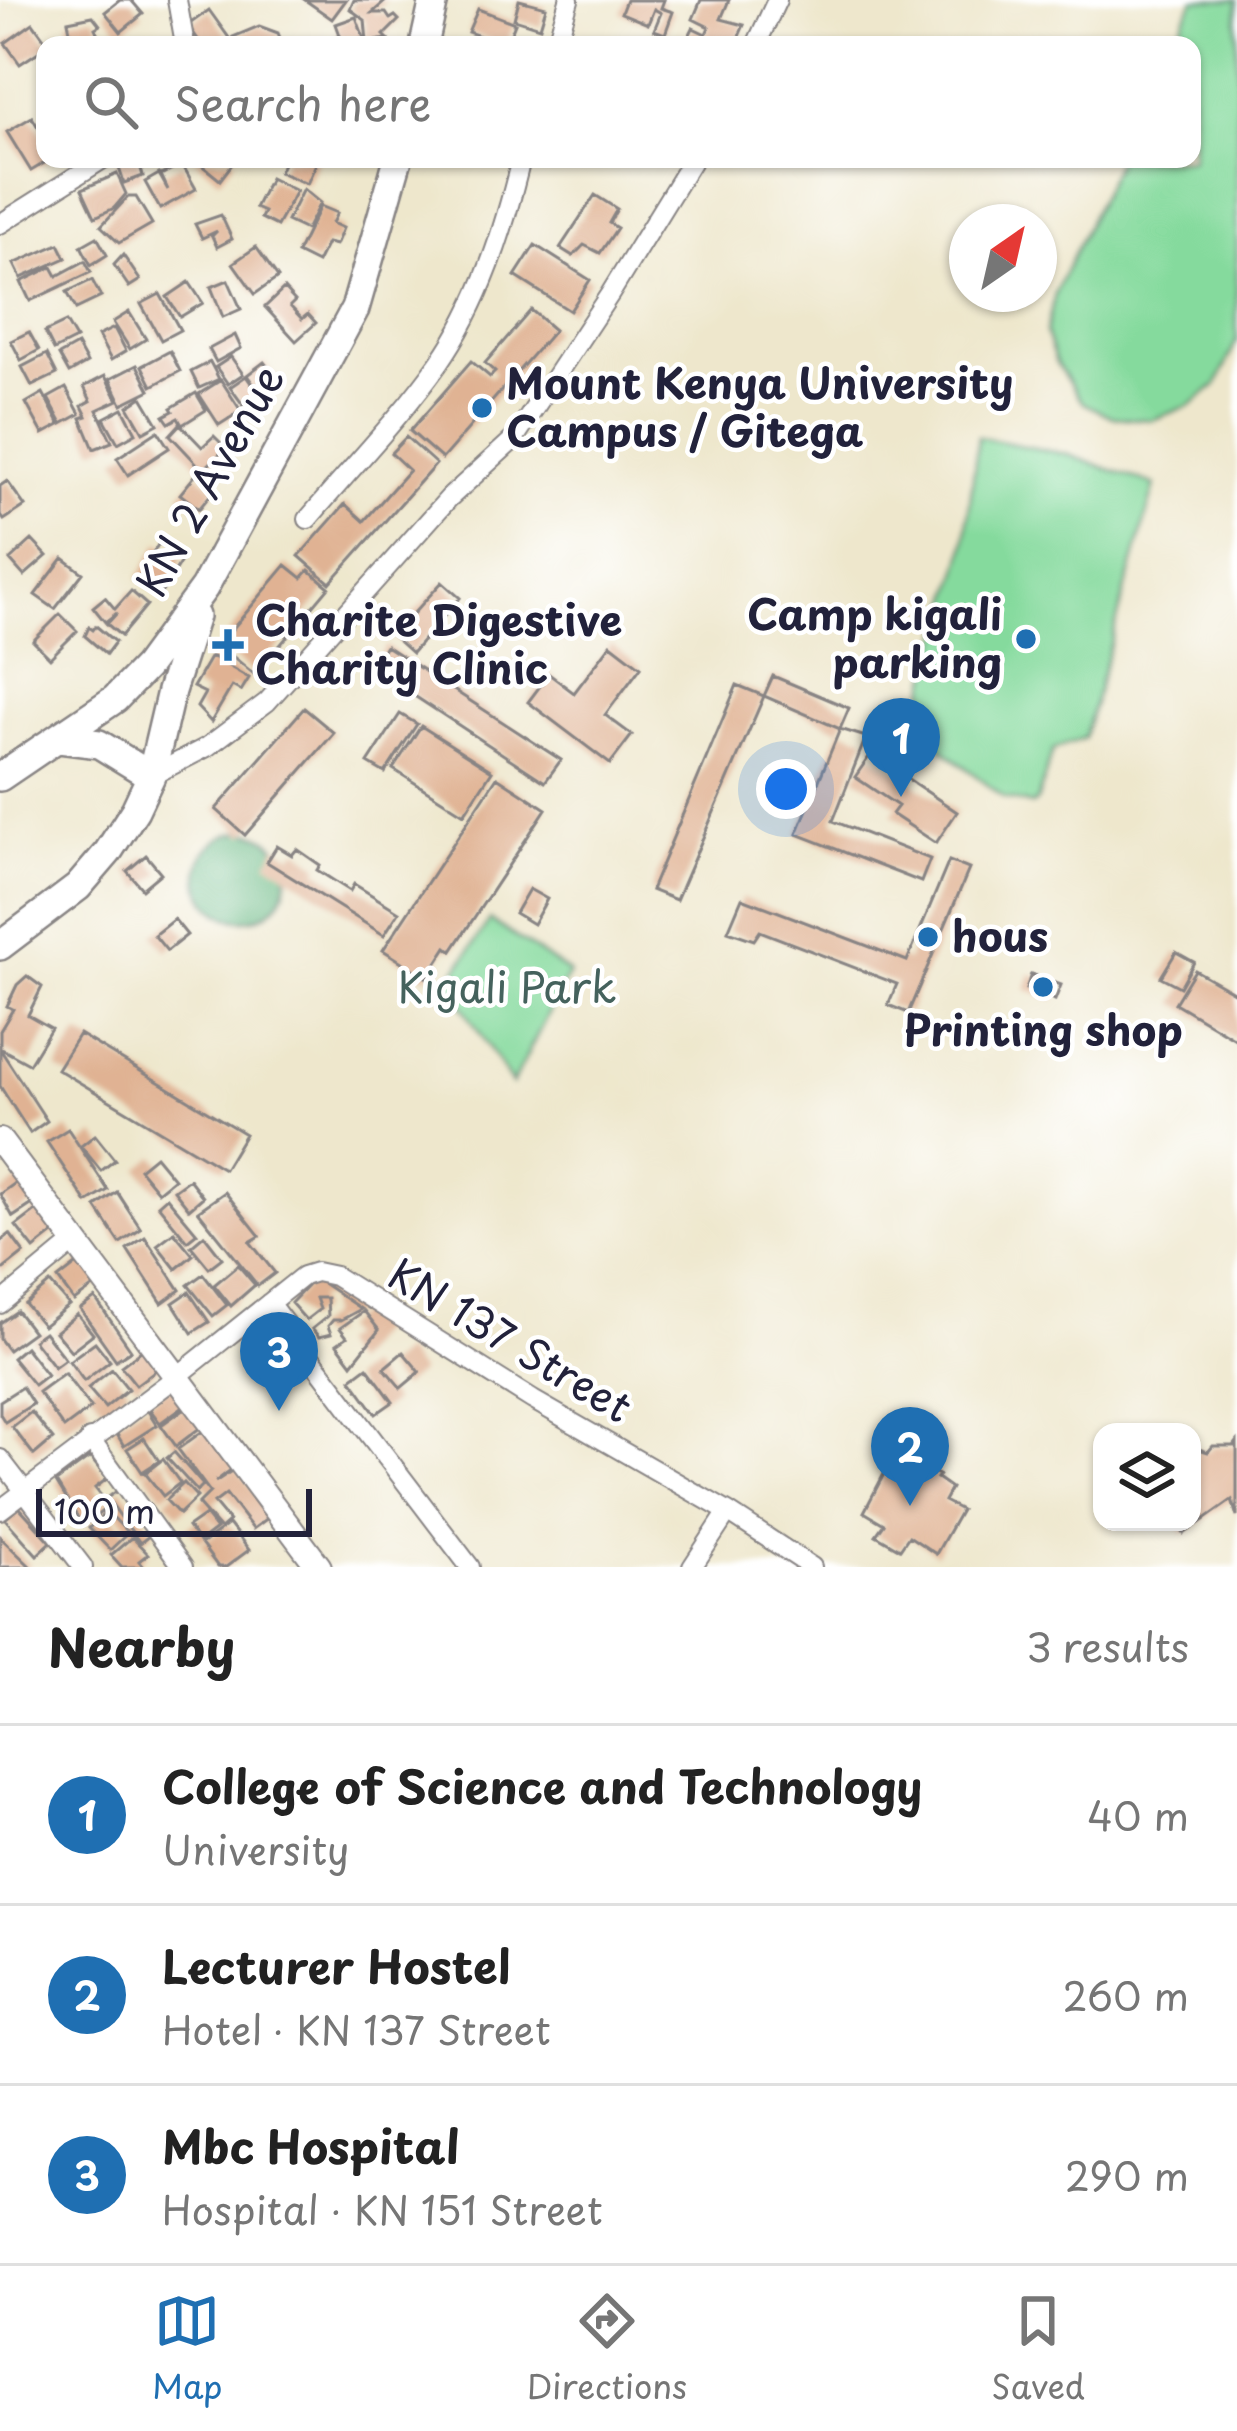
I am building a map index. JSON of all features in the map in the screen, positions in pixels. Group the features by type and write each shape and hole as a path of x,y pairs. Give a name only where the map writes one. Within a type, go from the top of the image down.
{"main road":[{"path":"426,36 434,0"},
{"name":"KN 2 Avenue","path":"0,777 115,699 146,667 204,588 355,309 395,168"},
{"path":"0,946 78,887 108,852 151,776 171,691 204,588"},
{"path":"59,740 99,744 151,776"}],"street":[{"path":"177,0 183,36"},
{"path":"559,36 569,0"},
{"path":"760,36 777,0"},
{"path":"0,224 90,168"},
{"path":"308,519 438,364 471,307 507,217 518,168"},
{"path":"151,776 207,747 267,702 449,498 514,439 687,168"},
{"path":"0,1141 319,1567"},
{"path":"0,1304 76,1240"},
{"name":"KN 137 Street","path":"0,1510 303,1276 316,1272 334,1276 812,1567"},
{"path":"269,1303 470,1567"},
{"path":"90,1439 183,1567"},
{"path":"0,1460 83,1567"},
{"path":"692,1567 728,1512"}],"green space":[{"path":"1194,0 1237,0 1237,340 1217,385 1191,405 1152,420 1113,417 1083,403 1056,363 1046,333 1051,312 1057,312 1057,289 1114,168 1201,168 1201,36 1176,36"},
{"name":"Camp kigali parking","path":"978,437 1065,454 1155,485 1084,738 1053,750 1032,805 1004,798 915,727 964,551"},
{"path":"243,832 274,845 287,876 274,907 243,920 212,907 199,876 212,845"},
{"name":"Kigali Park","path":"490,920 569,973 512,1084 448,983"}],"building":[{"path":"120,0 131,0 143,14 121,32 105,12"},
{"path":"305,0 346,0 332,19"},
{"path":"354,0 387,0 372,13 399,20 385,36 366,36 365,20 350,9"},
{"path":"519,0 546,7 540,27 514,19"},
{"path":"626,0 664,0 661,8 673,12 665,34 654,30 661,13 654,9 648,24 621,13"},
{"path":"701,0 729,0 721,19 744,25 739,36 689,36 693,28 706,34 709,27 693,19"},
{"path":"478,9 515,23 510,36 468,32"},
{"path":"209,10 228,36 196,36 188,25"},
{"path":"93,16 100,25 95,28 99,36 71,36 68,21"},
{"path":"356,17 363,36 337,36 336,24"},
{"path":"33,23 42,36 36,36 36,54 20,64 5,43"},
{"path":"259,26 279,36 235,36"},
{"path":"32,117 36,168 31,171 7,132"},
{"path":"119,168 141,168 143,176 124,183"},
{"path":"184,168 196,189 160,209 145,182 159,174 168,190 161,175"},
{"path":"205,168 229,168 220,180"},
{"path":"281,168 314,168 307,184 279,172"},
{"path":"117,174 126,194 114,208 95,217 82,189"},
{"path":"270,178 296,191 277,226 261,218 264,212 255,208"},
{"path":"303,189 320,203 306,230 287,221"},
{"path":"595,195 617,209 609,223 617,228 600,253 584,245 573,256 560,248"},
{"path":"128,197 136,197 152,224 119,243 101,226"},
{"path":"320,206 337,213 332,223 343,228 336,245 327,243 317,263 297,253"},
{"path":"221,215 232,239 217,247 212,236 217,231 202,238 195,224"},
{"path":"97,237 107,255 91,265 81,246"},
{"path":"59,244 66,258 21,278 14,264"},
{"path":"535,245 590,280 570,311 515,276"},
{"path":"256,247 278,278 255,294 233,263"},
{"path":"123,255 140,280 129,287 114,265"},
{"path":"85,261 91,272 30,301 21,282 52,267 57,276"},
{"path":"92,280 101,297 76,309 67,292"},
{"path":"228,280 241,309 223,317 211,287"},
{"path":"189,282 203,303 180,317 167,297"},
{"path":"284,289 295,301 290,306 302,319 308,314 316,323 296,341 265,307"},
{"path":"160,294 180,330 161,340 141,304"},
{"path":"531,310 554,330 442,459 410,431 471,361 490,377 495,372 485,363"},
{"path":"129,312 146,339 130,349 113,322"},
{"path":"66,322 76,339 54,350 45,332"},
{"path":"114,328 126,351 111,360 98,336"},
{"path":"29,332 39,350 21,360 11,341"},
{"path":"235,335 241,348 216,362 209,349"},
{"path":"77,345 87,363 69,373 59,355"},
{"path":"170,351 180,371 152,386 142,366"},
{"path":"47,354 57,374 32,386 22,367"},
{"path":"231,357 243,374 228,384 216,367"},
{"path":"210,362 219,379 199,388 191,372"},
{"path":"264,362 277,379 259,392 247,375"},
{"path":"137,365 150,390 122,404 110,379"},
{"path":"105,376 118,400 97,410 112,442 94,449 81,418 87,416 82,406 91,401 84,387"},
{"path":"246,376 259,395 243,405 230,387"},
{"path":"221,380 241,411 219,425 199,394"},
{"path":"66,388 80,414 62,424 48,398"},
{"path":"43,393 60,425 43,434 26,403"},
{"path":"196,393 206,410 182,425 178,418 169,423 164,416 171,408"},
{"path":"142,397 158,424 143,432 128,406"},
{"path":"123,408 136,433 118,443 104,418"},
{"path":"180,424 202,447 214,436 226,448 203,470 170,435"},
{"path":"158,431 169,448 128,475 117,458"},
{"path":"406,437 436,464 330,583 299,556 345,504 364,521 409,470 391,453"},
{"path":"197,473 216,488 199,509 180,494"},
{"path":"7,481 25,506 4,520 0,486"},
{"path":"32,540 47,556 24,576 10,560"},
{"path":"159,543 183,558 162,592 138,578"},
{"path":"63,558 83,573 55,609 35,595"},
{"path":"286,565 302,578 309,570 329,587 255,675 219,645"},
{"path":"442,582 460,598 412,653 393,636"},
{"path":"131,591 147,605 121,636 107,624 117,613 105,622 93,607 105,597 115,609"},
{"path":"60,614 77,631 50,658 33,641"},
{"path":"96,626 115,642 106,654 85,636 89,627"},
{"path":"611,644 641,667 605,715 632,735 610,764 528,702 549,674 574,693"},
{"path":"386,646 561,760 545,782 372,668"},
{"path":"211,656 249,678 241,691 232,686 211,722 197,707 205,693 193,687"},
{"path":"773,676 849,708 840,729 764,696"},
{"path":"737,685 764,696 676,900 651,890"},
{"path":"304,708 334,733 245,835 216,809"},
{"path":"400,714 417,724 385,773 368,763"},
{"path":"421,726 492,771 464,814 393,769"},
{"path":"840,729 866,737 833,821 930,859 921,882 797,834"},
{"path":"871,754 957,812 936,843 892,814 898,806 855,777"},
{"path":"497,777 546,809 452,951 447,947 427,978 383,950"},
{"path":"277,846 292,855 297,849 320,865 317,870 350,891 354,884 399,912 384,935 267,862"},
{"path":"146,855 161,873 142,889 127,871"},
{"path":"949,861 969,869 908,1013 888,1005 897,984 760,931 754,940 728,931 742,898 907,961"},
{"path":"529,889 547,899 533,924 515,913"},
{"path":"174,919 187,935 167,951 154,935"},
{"path":"1176,952 1194,962 1180,987 1161,977"},
{"path":"1195,970 1237,994 1237,1040 1175,1003"},
{"name":"Printing shop","path":"1031,974 1061,985 1055,1000 1026,989"},
{"path":"27,976 42,987 28,1015 51,1028 29,1064 0,1048 0,1031 13,1009 7,1006"},
{"path":"79,1034 245,1134 224,1169 57,1069"},
{"path":"0,1049 47,1121 30,1133 0,1086"},
{"path":"68,1129 108,1190 87,1203 47,1142"},
{"path":"95,1135 115,1160 101,1171 81,1146"},
{"path":"155,1156 174,1179 158,1192 139,1169"},
{"path":"21,1179 37,1201 13,1217 0,1194"},
{"path":"189,1179 203,1197 189,1209 174,1190"},
{"path":"117,1192 141,1229 120,1243 96,1207"},
{"path":"225,1192 260,1236 250,1242 275,1273 258,1286 198,1211"},
{"path":"167,1197 197,1233 187,1241 158,1205"},
{"path":"45,1204 62,1227 34,1249 16,1226"},
{"path":"174,1232 193,1255 176,1269 157,1245"},
{"path":"10,1234 24,1253 0,1272 0,1242"},
{"path":"204,1235 222,1258 209,1268 191,1246"},
{"path":"145,1237 180,1290 162,1303 127,1249"},
{"path":"85,1258 102,1281 74,1301 58,1279"},
{"path":"238,1265 255,1285 231,1306 214,1285"},
{"path":"203,1274 227,1305 213,1316 188,1285"},
{"path":"315,1278 361,1309 333,1320 328,1326 331,1334 319,1337 312,1329 328,1316 327,1298 316,1298 320,1309 306,1320 291,1303"},
{"path":"50,1283 69,1305 43,1326 25,1304"},
{"path":"189,1292 209,1322 192,1333 173,1303"},
{"path":"95,1298 131,1350 116,1360 80,1309"},
{"path":"17,1311 33,1332 8,1350 0,1339 0,1323"},
{"path":"364,1311 379,1330 352,1364 337,1344 347,1337 340,1328"},
{"path":"77,1314 93,1334 71,1351 55,1332"},
{"path":"273,1316 301,1353 277,1371 248,1335"},
{"path":"44,1332 65,1359 54,1367 33,1340"},
{"path":"95,1342 110,1361 84,1381 69,1361"},
{"path":"150,1344 165,1363 136,1385 121,1366"},
{"path":"25,1347 47,1375 34,1385 12,1358"},
{"path":"403,1352 420,1372 401,1388 384,1368"},
{"path":"367,1367 393,1402 376,1414 351,1379"},
{"path":"112,1369 128,1389 105,1408 88,1388"},
{"path":"64,1373 91,1408 64,1428 38,1392"},
{"path":"175,1383 189,1402 160,1423 146,1404"},
{"path":"22,1387 33,1404 5,1422 0,1401"},
{"path":"191,1404 205,1424 176,1446 161,1425"},
{"path":"144,1405 157,1425 124,1446 112,1426"},
{"path":"31,1412 53,1439 34,1455 12,1427"},
{"path":"207,1428 236,1466 215,1482 236,1468 272,1515 253,1529 226,1494 214,1503 229,1521 220,1529 198,1504 210,1492 178,1449"},
{"path":"144,1438 159,1461 142,1472 127,1449"},
{"path":"1237,1442 1237,1517 1232,1500 1201,1522 1201,1450"},
{"path":"174,1452 203,1485 197,1491 167,1458"},
{"path":"895,1453 939,1475 951,1488 944,1501 961,1510 936,1554 909,1536 900,1549 876,1535 884,1524 864,1512"},
{"path":"90,1457 107,1479 95,1488 109,1506 83,1526 56,1482"},
{"path":"163,1459 180,1483 163,1496 145,1473"},
{"path":"184,1483 197,1497 179,1514 166,1500"},
{"path":"121,1488 154,1532 140,1543 107,1498"},
{"path":"19,1507 51,1542 37,1555 5,1519"},
{"path":"107,1511 128,1533 110,1550 89,1528"},
{"path":"205,1515 216,1529 199,1542 188,1527"},
{"path":"229,1524 249,1550 226,1567 218,1567 201,1544"},
{"path":"0,1537 31,1567 0,1567"},
{"path":"132,1537 148,1554 139,1561 144,1567 122,1567 111,1555"}],"place":[{"name":"Mount Kenya University Campus / Gitega","path":"482,408"},
{"name":"Camp kigali parking","path":"1026,639"},
{"name":"Charite Digestive Charity Clinic","path":"228,645"},
{"name":"College of Science and Technology","path":"901,797"},
{"name":"hous","path":"928,937"},
{"name":"Printing shop","path":"1043,987"},
{"name":"Mbc Hospital","path":"279,1411"},
{"name":"Lecturer Hostel","path":"910,1506"}]}
